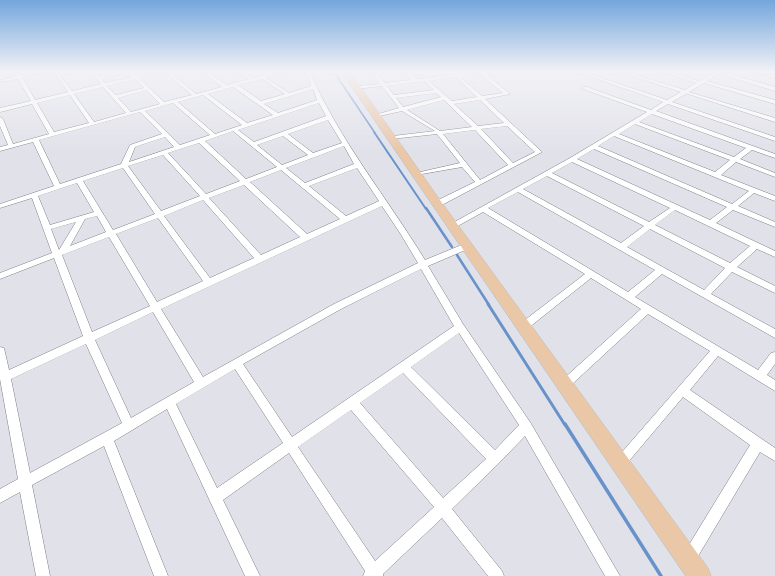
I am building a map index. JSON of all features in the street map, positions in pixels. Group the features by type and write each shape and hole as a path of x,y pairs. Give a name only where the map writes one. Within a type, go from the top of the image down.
{"main road":[{"path":"365,99 437,204 700,576"}],"street":[{"path":"31,99 52,134"},
{"path":"0,110 46,99"},
{"path":"75,99 92,123"},
{"path":"117,99 129,113"},
{"path":"157,99 163,104"},
{"path":"0,149 181,99"},
{"path":"212,99 246,125"},
{"path":"255,99 277,115"},
{"path":"261,103 275,99"},
{"path":"394,99 402,109 438,132 478,182"},
{"path":"377,116 441,99"},
{"path":"445,99 477,128 512,165"},
{"path":"437,204 539,152 481,99 450,103"},
{"path":"614,99 775,156"},
{"path":"659,99 775,139"},
{"path":"453,225 572,159 673,99"},
{"path":"709,99 775,120"},
{"path":"763,99 775,102"},
{"path":"0,206 320,100 358,165 384,202 460,326 526,426 613,576"},
{"path":"174,101 214,136"},
{"path":"141,110 178,147"},
{"path":"254,144 330,118"},
{"path":"0,119 11,146"},
{"path":"635,122 775,175"},
{"path":"393,138 509,124"},
{"path":"234,129 346,220"},
{"path":"284,134 313,156"},
{"path":"614,134 775,199"},
{"path":"124,165 132,146 166,135"},
{"path":"35,139 58,187"},
{"path":"200,140 306,238"},
{"path":"0,276 282,167 346,144"},
{"path":"593,146 775,225"},
{"path":"716,175 750,148"},
{"path":"164,152 260,259"},
{"path":"572,159 775,254"},
{"path":"418,174 465,164"},
{"path":"124,165 209,282"},
{"path":"304,186 358,165"},
{"path":"547,173 775,290"},
{"path":"79,180 201,384"},
{"path":"518,189 706,293 775,334"},
{"path":"710,224 754,190"},
{"path":"34,194 47,228 60,253 89,338 129,426"},
{"path":"6,376 384,202"},
{"path":"622,246 675,207"},
{"path":"484,209 775,386"},
{"path":"47,228 99,213"},
{"path":"60,253 82,218"},
{"path":"706,293 731,267 756,245"},
{"path":"0,496 129,426 168,402 337,306 422,264 468,246"},
{"path":"629,297 662,269"},
{"path":"524,326 592,274"},
{"path":"565,384 648,308"},
{"path":"216,497 460,326"},
{"path":"620,463 717,350"},
{"path":"0,351 6,376 43,576"},
{"path":"760,376 775,356"},
{"path":"237,363 373,575 495,458 526,426"},
{"path":"403,366 495,458"},
{"path":"683,391 775,455"},
{"path":"168,402 216,497 253,576"},
{"path":"352,403 442,508 497,576"},
{"path":"107,438 161,576"},
{"path":"688,559 758,443"}],"waterway":[{"path":"352,99 375,133"},
{"path":"374,132 426,209"},
{"path":"426,208 452,247"},
{"path":"457,255 489,305"},
{"path":"488,304 565,425"},
{"path":"565,424 661,576"}]}
